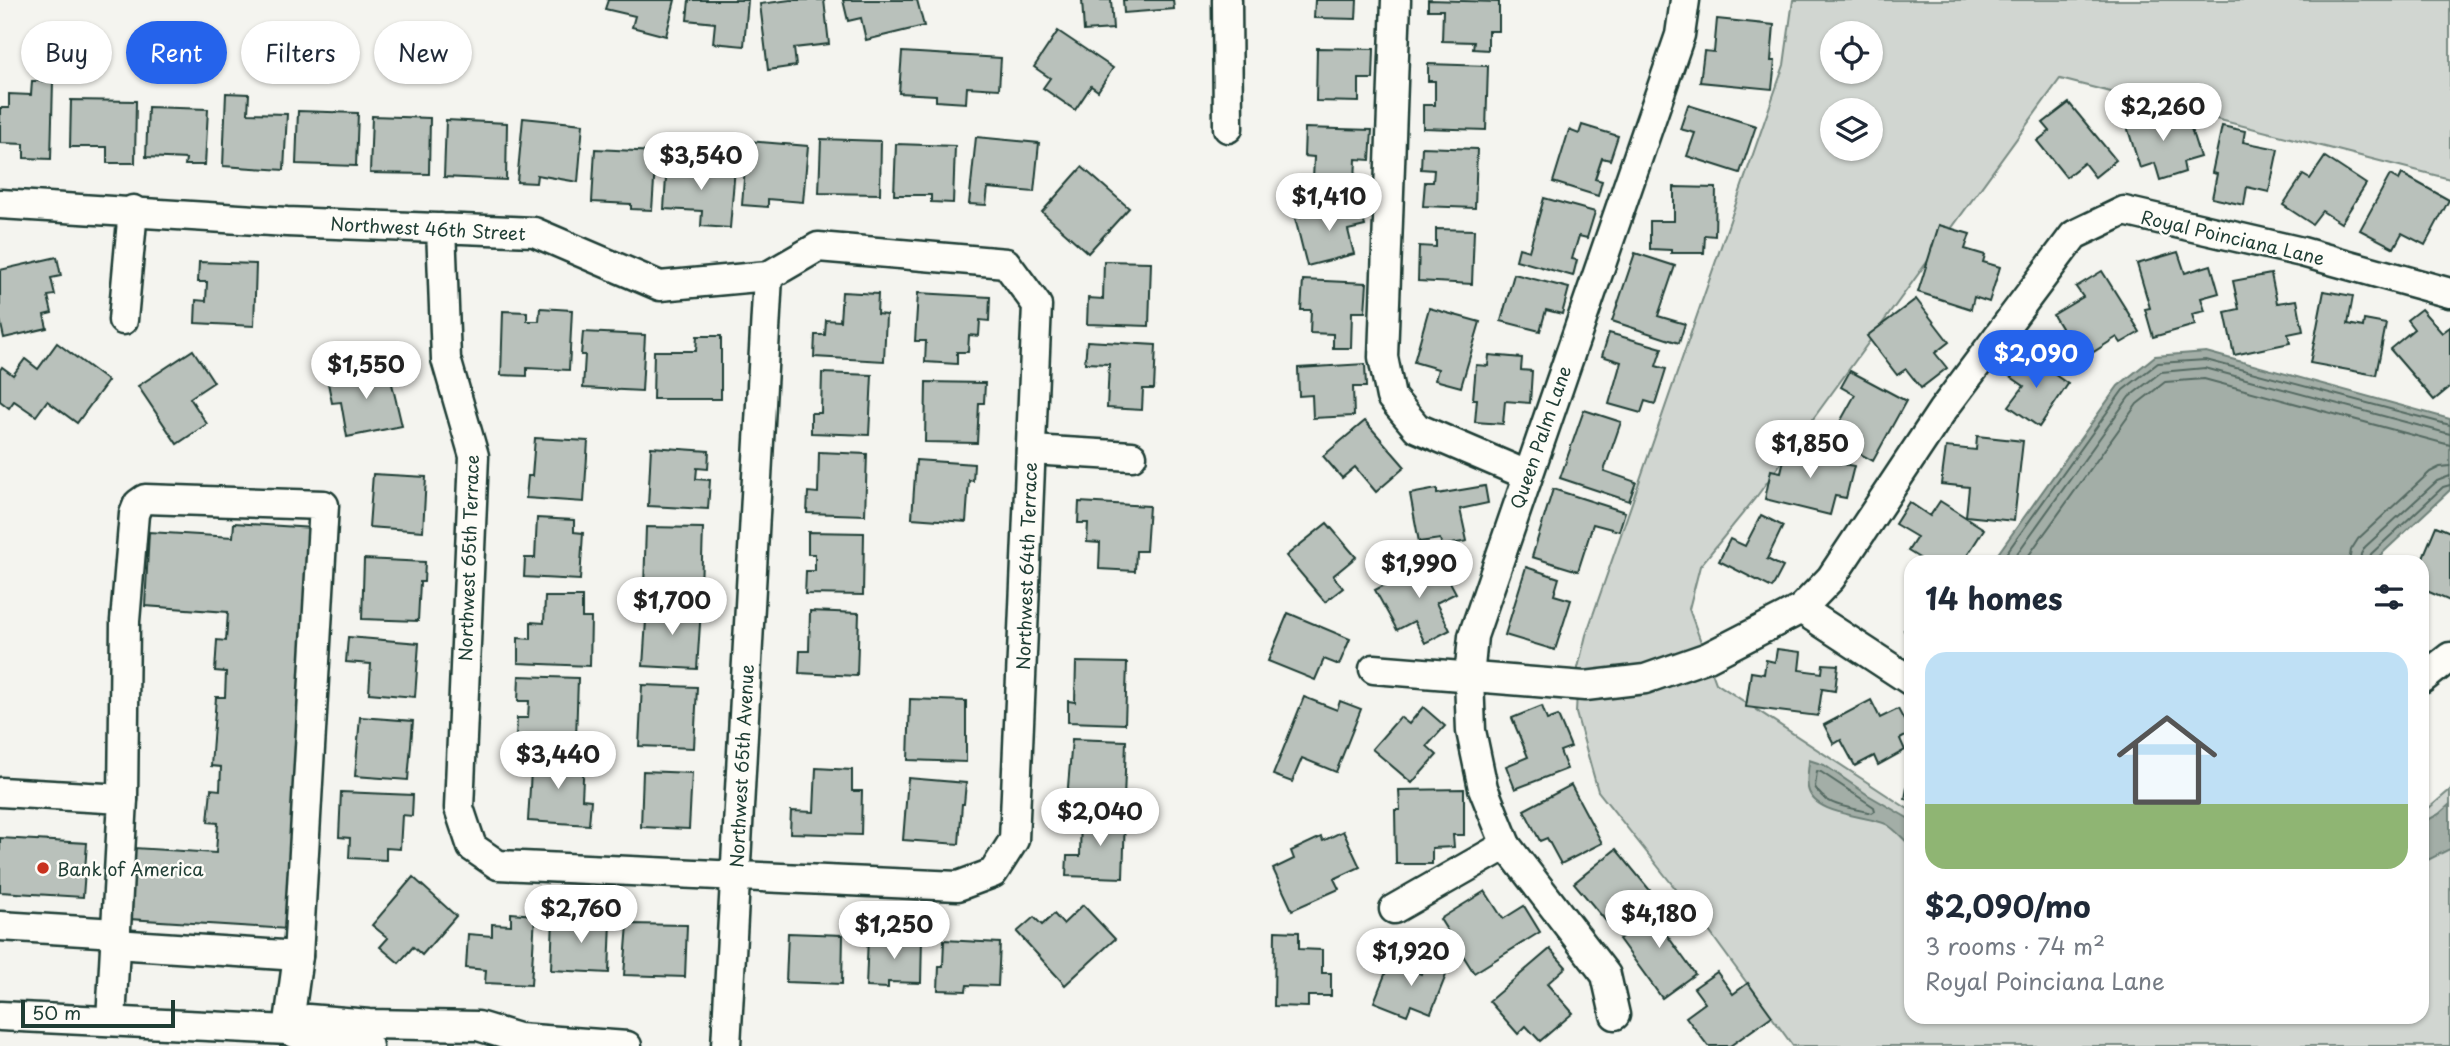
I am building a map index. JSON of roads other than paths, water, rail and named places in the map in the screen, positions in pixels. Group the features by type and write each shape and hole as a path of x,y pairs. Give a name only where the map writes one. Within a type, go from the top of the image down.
{"street":[{"path":"1227,0 1227,128"},
{"path":"1396,0 1383,357 1391,397 1417,428 1527,475"},
{"name":"Queen Palm Lane","path":"1615,1015 1605,975 1506,845 1482,788 1471,731 1469,678 1473,636 1677,42 1685,0"},
{"name":"Northwest 46th Street","path":"0,204 133,210 287,222 534,232 660,286 768,276 818,247 1006,263"},
{"path":"123,320 133,210"},
{"name":"Royal Poinciana Lane","path":"1374,668 1585,686 1645,679 1708,657 1801,609 1831,578 1942,411 2074,235 2124,211 2302,252 2450,293"},
{"name":"Northwest 65th Terrace","path":"441,228 446,359 474,456 459,808 472,847 498,865 735,876"},
{"name":"Northwest 64th Terrace","path":"735,876 958,886 993,873 1014,840 1037,305 1006,263"},
{"name":"Northwest 65th Avenue","path":"726,1046 768,276"},
{"path":"1031,450 1132,456"},
{"path":"111,1021 123,799 125,621 134,514 145,499 324,505 298,956 288,1030"},
{"path":"1801,609 1904,676"},
{"path":"2429,674 2450,657"},
{"path":"0,792 123,799"},
{"path":"1394,909 1506,845"},
{"path":"0,926 298,956"},
{"path":"0,1016 288,1030 311,1040 368,1046"},
{"path":"288,1030 308,1019 369,1024 478,1026 505,1042 627,1046"}],"water":[{"path":"2206,352 2450,419 2450,490 2380,555 1997,555 2118,386 2155,356"},
{"path":"1809,760 1824,765 1904,816 1904,839 1886,824 1841,813 1819,804 1808,788"},
{"path":"2450,804 2450,849 2429,860 2429,819"}],"place":[{"name":"Bank of America","path":"43,868"}]}
